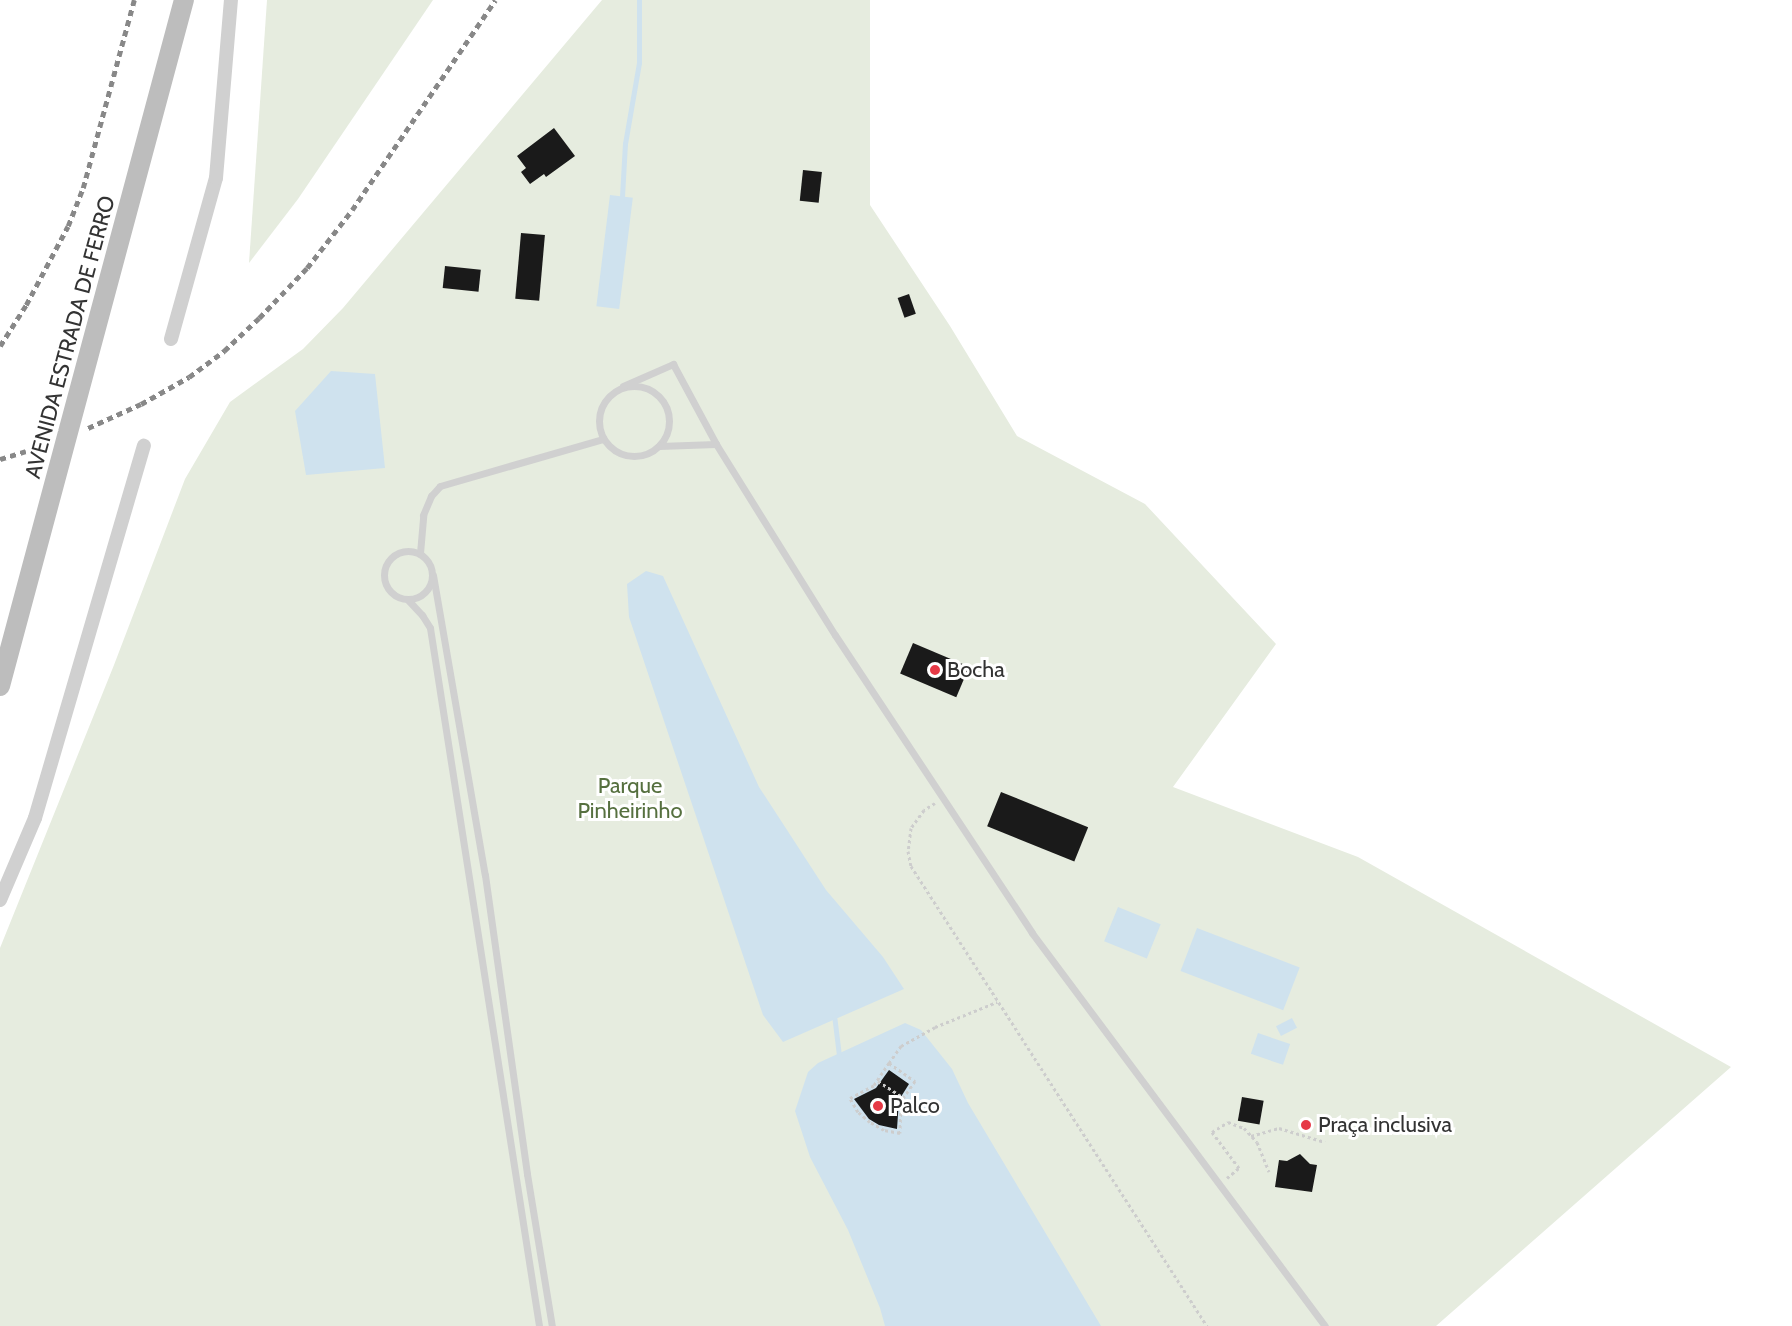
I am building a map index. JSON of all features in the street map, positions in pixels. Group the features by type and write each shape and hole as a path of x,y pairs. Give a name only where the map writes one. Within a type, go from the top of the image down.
{"main road":[{"name":"AVENIDA ESTRADA DE FERRO","path":"0,686 184,0"}],"street":[{"path":"171,339 216,178 231,0"},
{"path":"0,900 35,818 144,446"}],"lane":[{"path":"623,386 639,385 654,390 665,402 670,417 668,433 659,446 645,455 629,456 614,451 603,439 598,424 600,408 609,395 623,386 673,364 716,444 836,635 1032,933 1325,1326"},
{"path":"420,553 423,515 431,496 440,486 603,439"},
{"path":"659,446 716,444"},
{"path":"433,575 430,587 420,597 408,600 396,597 386,588 383,575 386,563 395,554 408,550 420,553 429,562 433,575 485,875 527,1174 552,1326"},
{"path":"408,600 430,628 539,1326"}],"path":[{"path":"942,798 924,810 910,828 908,851 911,866 1206,1326"},
{"path":"889,1063 915,1081 904,1098 900,1133 884,1130 870,1122 858,1112 850,1098 874,1085 889,1063 901,1046 936,1027 998,1002"},
{"path":"877,1081 904,1098"},
{"path":"1219,1184 1239,1168 1212,1132 1228,1122 1244,1128 1251,1136 1264,1156 1269,1172"},
{"path":"1251,1136 1279,1128 1325,1142"}],"green space":[{"path":"267,0 433,0 298,199 249,263"},
{"name":"Parque Pinheirinho","path":"602,0 870,0 870,205 950,326 1017,436 1145,504 1276,644 1173,787 1358,857 1731,1067 1436,1326 0,1326 0,948 114,665 185,479 230,402 303,349 343,308"}],"water":[{"path":"610,195 633,198 619,309 596,306"},
{"path":"331,371 375,374 385,468 306,475 295,411"},
{"path":"646,571 663,576 759,787 826,890 883,957 904,989 783,1042 763,1015 629,617 627,584"},
{"path":"1118,907 1161,924 1147,959 1104,941"},
{"path":"1197,928 1300,967 1283,1010 1181,971"},
{"path":"1292,1018 1297,1028 1281,1036 1276,1026"},
{"path":"905,1023 921,1030 952,1069 968,1103 1101,1326 885,1326 880,1308 848,1230 810,1157 795,1111 808,1072 818,1063"},
{"path":"1258,1033 1290,1044 1283,1065 1251,1054"}],"building":[{"path":"554,128 575,156 546,177 544,174 530,184 521,172 526,168 517,156"},
{"path":"803,170 822,172 819,203 800,201"},
{"path":"521,233 545,235 539,301 515,299"},
{"path":"445,266 481,270 479,292 443,288"},
{"path":"909,294 916,314 904,318 898,298"},
{"name":"Bocha","path":"913,643 969,667 956,697 900,673"},
{"path":"1001,792 1088,827 1074,862 987,826"},
{"name":"Palco","path":"889,1070 909,1084 899,1100 897,1129 879,1125 869,1119 854,1099 876,1088"},
{"path":"1242,1097 1264,1101 1259,1124 1238,1121"},
{"path":"1300,1154 1310,1164 1317,1165 1312,1192 1275,1187 1279,1160 1287,1161"}],"waterway":[{"path":"622,197 625,144 639,63 639,0"},
{"path":"835,1019 840,1058"}],"railway":[{"path":"0,346 26,305 68,226 83,188 134,0"},
{"path":"88,428 141,404 189,377 224,351 307,268 352,210 495,0"},
{"path":"0,459 26,451"}],"place":[{"name":"Bocha","path":"935,670"},
{"name":"Palco","path":"878,1106"},
{"name":"Praça inclusiva","path":"1306,1125"}]}
